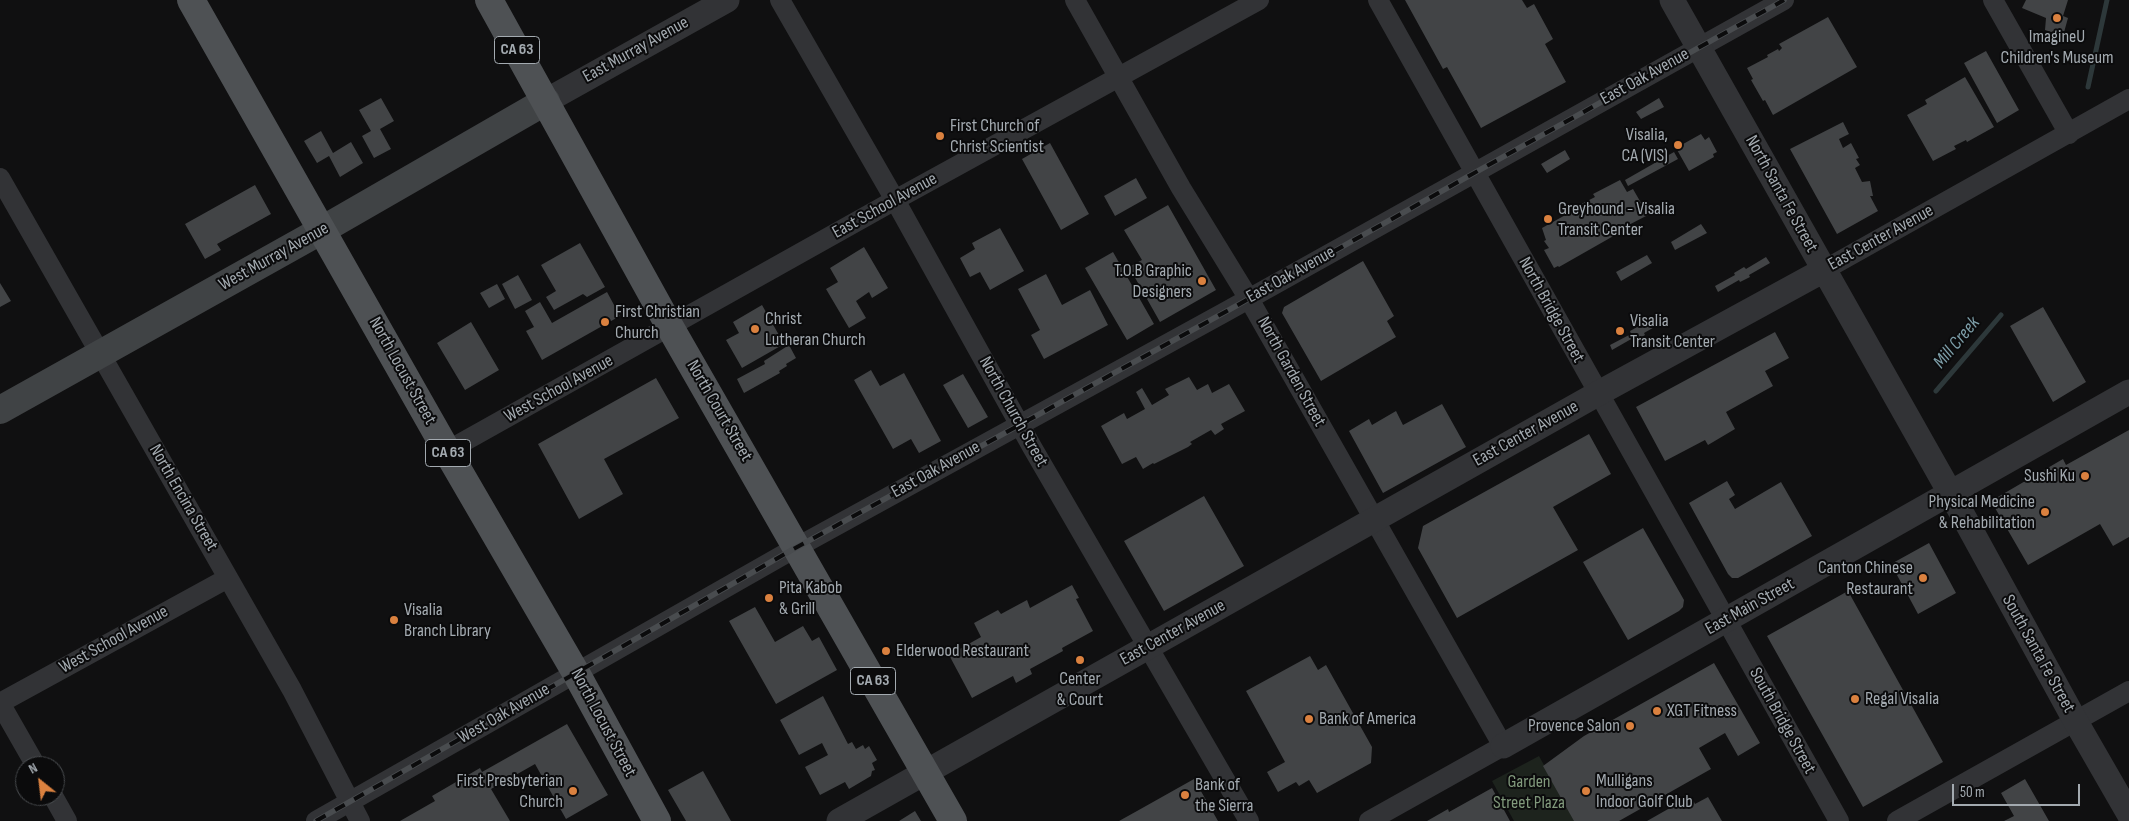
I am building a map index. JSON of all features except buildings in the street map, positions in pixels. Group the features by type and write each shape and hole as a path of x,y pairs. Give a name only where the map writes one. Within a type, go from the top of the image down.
{"main road":[{"name":"North Locust Street","path":"191,0 447,451 576,673 657,821"},
{"name":"North Court Street","path":"489,0 670,327 953,821"},
{"name":"West Murray Avenue","path":"0,410 322,230 546,101"}],"street":[{"name":"East Murray Avenue","path":"546,101 727,0"},
{"name":"North Church Street","path":"780,0 895,200 1019,424 1249,821"},
{"name":"North Garden Street","path":"1075,0 1181,188 1249,298 1503,746"},
{"name":"East School Avenue","path":"670,327 895,200 1259,0"},
{"name":"North Bridge Street","path":"1378,0 1727,620"},
{"name":"North Santa Fe Street","path":"1672,0 1950,493"},
{"name":"East Oak Avenue","path":"797,547 1784,0"},
{"path":"1993,0 2069,134"},
{"name":"East Center Avenue","path":"839,821 1598,393 2129,100"},
{"name":"North Encina Street","path":"0,178 292,690 360,821"},
{"name":"West School Avenue","path":"447,451 670,327"},
{"name":"East Main Street","path":"1370,821 2129,392"},
{"name":"South Santa Fe Street","path":"1950,493 2129,814"},
{"name":"West Oak Avenue","path":"316,821 797,547"},
{"name":"West School Avenue","path":"0,703 228,578"},
{"name":"South Bridge Street","path":"1727,620 1839,821"},
{"path":"1897,821 2129,691"},
{"path":"0,703 30,756"},
{"path":"59,806 67,821"}],"green space":[{"name":"Garden Street Plaza","path":"1539,756 1575,821 1514,821 1492,781"}],"waterway":[{"name":"Mill Creek","path":"2088,87 2107,0"},
{"name":"Mill Creek","path":"1936,391 2001,315"}],"railway":[{"path":"316,821 790,551 1227,311 1784,0"}],"place":[{"name":"ImagineU Children's Museum","path":"2057,18"},
{"name":"First Church of Christ Scientist","path":"940,136"},
{"name":"Visalia, CA (VIS)","path":"1678,145"},
{"name":"Greyhound - Visalia Transit Center","path":"1548,219"},
{"name":"T.O.B Graphic Designers","path":"1202,281"},
{"name":"First Christian Church","path":"605,322"},
{"name":"Christ Lutheran Church","path":"755,329"},
{"name":"Visalia Transit Center","path":"1620,331"},
{"name":"Sushi Ku","path":"2085,476"},
{"name":"Physical Medicine & Rehabilitation","path":"2045,512"},
{"name":"Canton Chinese Restaurant","path":"1923,578"},
{"name":"Pita Kabob & Grill","path":"769,598"},
{"name":"Visalia Branch Library","path":"394,620"},
{"name":"Elderwood Restaurant","path":"886,651"},
{"name":"Center & Court","path":"1080,660"},
{"name":"Regal Visalia","path":"1855,699"},
{"name":"XGT Fitness","path":"1657,711"},
{"name":"Bank of America","path":"1309,719"},
{"name":"Provence Salon","path":"1630,726"},
{"name":"First Presbyterian Church","path":"573,791"},
{"name":"Mulligans Indoor Golf Club","path":"1586,791"},
{"name":"Bank of the Sierra","path":"1185,795"}]}
